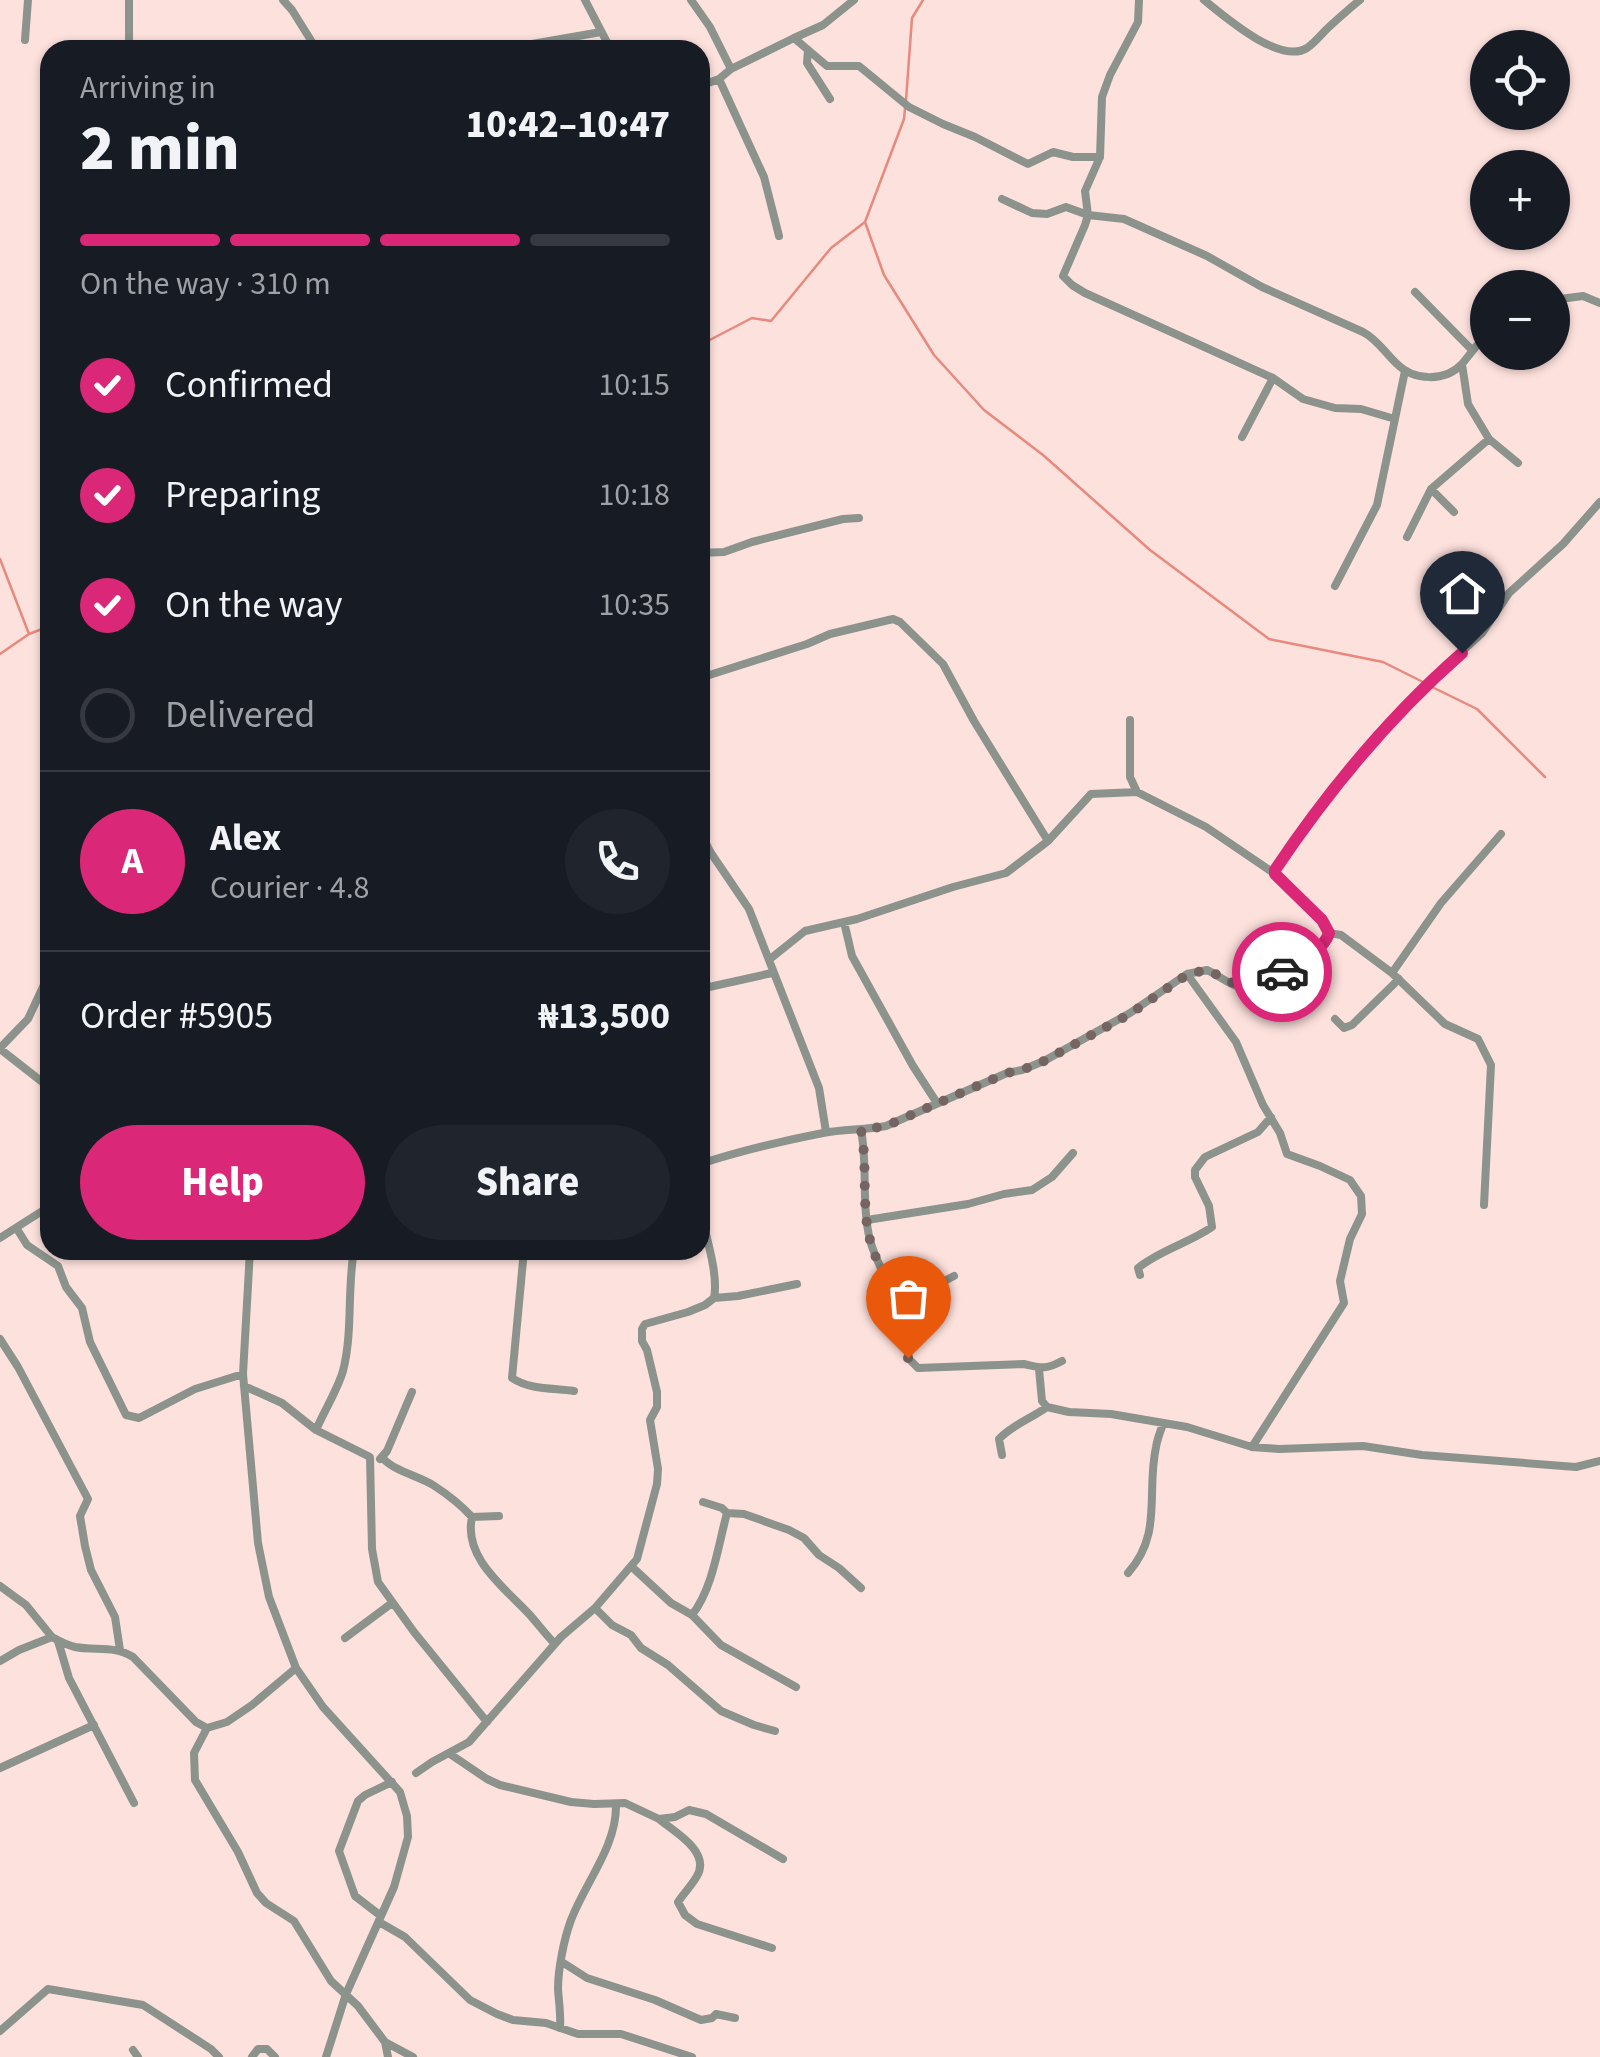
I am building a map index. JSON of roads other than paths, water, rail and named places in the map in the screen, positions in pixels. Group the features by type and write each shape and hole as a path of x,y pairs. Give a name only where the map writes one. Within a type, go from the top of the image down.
{"street":[{"path":"26,40 28,0"},
{"path":"129,0 129,40"},
{"path":"283,0 310,40"},
{"path":"585,0 605,40"},
{"path":"692,0 731,69"},
{"path":"710,82 823,25 854,0"},
{"path":"1140,0 1138,22 1102,96 1100,157 1086,191 1088,214 1064,276 1086,293 1273,378 1303,399 1395,419"},
{"path":"1204,0 1262,42 1297,52 1309,47 1360,0"},
{"path":"552,40 601,32"},
{"path":"794,38 827,66 859,66 906,104 1028,164 1053,152 1073,158 1100,157"},
{"path":"808,50 807,63 830,99"},
{"path":"719,79 764,177 779,236"},
{"path":"1002,199 1032,213 1047,214 1066,208 1124,219 1363,332 1414,375 1444,376 1462,364 1470,351"},
{"path":"1415,292 1470,348"},
{"path":"1570,298 1583,296 1600,303"},
{"path":"1462,364 1468,404 1489,439 1518,463"},
{"path":"1335,586 1377,505 1405,371"},
{"path":"1242,438 1273,378"},
{"path":"1407,538 1431,489 1489,439"},
{"path":"1431,489 1454,512"},
{"path":"1275,874 1308,819 1386,727 1482,633 1509,593 1600,502"},
{"path":"710,553 859,518"},
{"path":"710,675 830,634 893,618 943,664 1048,841"},
{"path":"1130,720 1130,778 1137,792"},
{"path":"710,1161 826,1132 886,1126 1044,1061 1130,1014 1188,974 1207,970 1241,988 1263,984 1316,950 1329,933 1322,920 1275,874 1206,827 1137,792 1092,794 1048,841 1006,873 805,931 770,960"},
{"path":"1335,1019 1344,1028 1352,1025 1395,976 1441,903 1501,834"},
{"path":"710,851 741,894 770,960 820,1088 826,1132"},
{"path":"844,922 852,956 937,1104"},
{"path":"1329,933 1341,935 1395,976 1445,1024 1478,1039 1490,1064 1484,1204"},
{"path":"710,988 772,973"},
{"path":"1188,974 1236,1042 1287,1154 1350,1180 1361,1196 1362,1214 1350,1239 1340,1281 1344,1303 1252,1447"},
{"path":"40,991 28,1019 0,1048 40,1080"},
{"path":"36,998 40,999"},
{"path":"1140,1276 1138,1268 1148,1260 1212,1227 1209,1206 1195,1177 1200,1162 1258,1132 1271,1117"},
{"path":"861,1130 867,1220 876,1257 904,1318 908,1358 918,1368 1024,1364 1039,1369 1062,1361"},
{"path":"867,1220 1032,1190 1052,1177 1073,1152"},
{"path":"0,1238 40,1213"},
{"path":"17,1229 27,1244 40,1253"},
{"path":"710,1257 714,1298"},
{"path":"50,1260 58,1266 66,1287 82,1308 90,1342 126,1416 140,1418 195,1389 243,1374"},
{"path":"249,1260 243,1374 261,1567 269,1597 296,1668 324,1707 400,1792 408,1816 408,1837 399,1874 346,1994 326,2057"},
{"path":"316,1430 343,1370 352,1260"},
{"path":"523,1260 512,1378 530,1386 574,1391"},
{"path":"899,1304 954,1276"},
{"path":"416,1773 469,1742 554,1644 594,1608 637,1559 658,1469 650,1420 657,1406 657,1392 642,1341 645,1324 688,1312 714,1298 796,1284"},
{"path":"0,1339 88,1499 80,1516 84,1546 116,1617 120,1650"},
{"path":"1039,1369 1042,1401 1047,1406 1187,1427 1252,1447 1363,1446 1422,1455 1576,1467 1600,1461"},
{"path":"244,1386 282,1403 316,1430 370,1457 378,1582 487,1722"},
{"path":"372,1465 382,1457 412,1392"},
{"path":"1002,1455 999,1439 1047,1406"},
{"path":"1128,1573 1142,1558 1149,1536 1155,1450 1163,1424"},
{"path":"382,1457 388,1465 434,1485 472,1517"},
{"path":"704,1502 804,1538 861,1588"},
{"path":"692,1616 709,1581 727,1513"},
{"path":"472,1517 498,1516"},
{"path":"472,1517 472,1544 487,1570 554,1644"},
{"path":"632,1567 671,1604 692,1616 720,1645 796,1687"},
{"path":"0,1586 26,1605 55,1639 69,1678 134,1804"},
{"path":"345,1638 392,1603"},
{"path":"594,1608 721,1711 775,1731"},
{"path":"0,1661 14,1652 55,1639 76,1647 120,1650 133,1657 196,1722 207,1728 240,1714 296,1668"},
{"path":"0,1768 94,1725"},
{"path":"207,1728 194,1753 196,1780 257,1893 266,1904 294,1921 332,1980 385,2042 413,2057"},
{"path":"450,1754 500,1784 571,1802 626,1803 659,1819 688,1842 700,1864 700,1873 678,1902 686,1915 697,1924 772,1948"},
{"path":"392,1782 358,1801 338,1851 355,1896 380,1920 406,1936 478,2006 509,2018 542,2022 578,2034 620,2034 692,2057"},
{"path":"560,2028 559,1974 570,1922 609,1846 616,1804"},
{"path":"659,1819 689,1810 706,1814 782,1859"},
{"path":"562,1962 587,1978 701,2020 716,2014 735,2018"},
{"path":"0,2031 48,1989 143,2005 219,2057"},
{"path":"385,2042 388,2057"},
{"path":"252,2057 262,2048 275,2057"}],"waterway":[{"path":"906,100 912,18 923,0"},
{"path":"710,340 752,318 771,321 831,248 865,222 905,108"},
{"path":"865,222 884,275 934,355 984,410 1043,455 1150,550 1269,639 1383,662 1423,682"},
{"path":"0,559 29,634"},
{"path":"0,654 40,630"},
{"path":"1430,686 1477,709 1545,777"}]}
